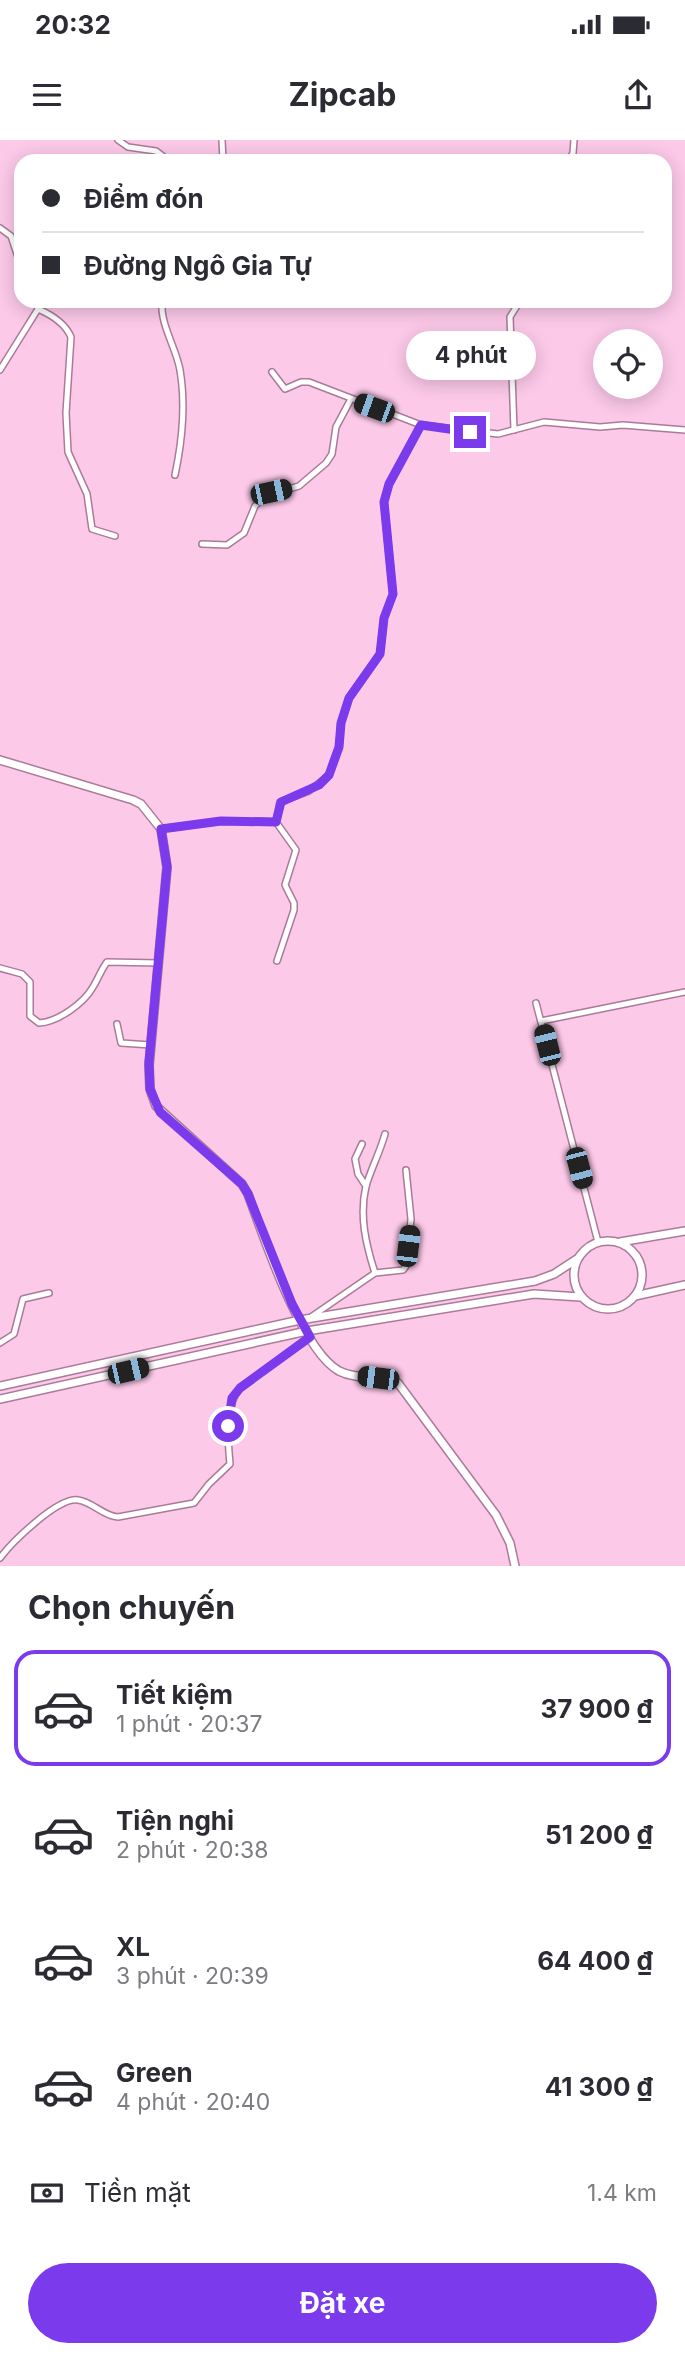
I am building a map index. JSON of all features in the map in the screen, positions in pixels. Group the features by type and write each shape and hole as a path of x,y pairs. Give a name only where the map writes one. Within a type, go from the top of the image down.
{"street":[{"path":"118,140 128,147 160,154"},
{"path":"0,228 11,236 14,245"},
{"path":"162,308 181,374 182,437 175,475"},
{"path":"514,430 510,317 516,308"},
{"path":"0,370 38,309 52,315 68,329 71,337 66,413 68,454 87,494 92,529 115,536"},
{"path":"272,372 285,389 305,381 421,425 498,434 532,424 556,422 593,427 616,424 685,430"},
{"path":"202,544 227,545 244,533 255,506 265,496 299,486 326,463 332,454 336,427 351,399"},
{"path":"277,961 294,910 294,903 285,885 296,850 276,822 281,802 322,783 331,770 339,747 341,723 349,698 380,654 384,618 393,594 384,502 389,484 421,425"},
{"path":"0,760 133,800 141,804 161,829 167,867 150,1045 150,1089 156,1106 242,1184 300,1320 338,1370 390,1381 403,1389 496,1515 510,1543 515,1566"},
{"path":"161,829 221,821 276,822"},
{"path":"0,968 22,974 30,982 30,1016 39,1023 54,1020 80,1002 93,988 107,962 159,963"},
{"path":"541,1020 685,992"},
{"path":"536,1003 598,1242"},
{"path":"117,1024 121,1043 150,1045"},
{"path":"375,1273 365,1238 366,1186 385,1134"},
{"path":"362,1144 355,1159 358,1174 366,1186"},
{"path":"309,1318 375,1273 397,1271 406,1266 411,1219 406,1170"},
{"path":"0,1386 309,1318 536,1281 554,1275 577,1259 586,1248 598,1242 619,1242 685,1231"},
{"path":"619,1242 628,1247 641,1265 640,1286 635,1296"},
{"path":"577,1259 573,1272 574,1285 580,1297"},
{"path":"0,1399 309,1334 534,1294 580,1297 597,1308 608,1310 618,1308 635,1296 685,1285"},
{"path":"0,1343 14,1334 23,1299 49,1293"},
{"path":"0,1558 40,1519 66,1502 80,1500 112,1517 194,1503 230,1464 226,1437 232,1398 240,1388 309,1334"}],"route":[{"path":"228,1426 232,1398 240,1388 310,1337 292,1304 242,1184 160,1112 150,1089 149,1062 167,867 161,829 221,821 276,822 281,802 309,791 329,775 339,747 341,723 349,698 378,660 384,618 392,600 391,565 384,529 384,502 389,484 421,425 470,432"}]}
